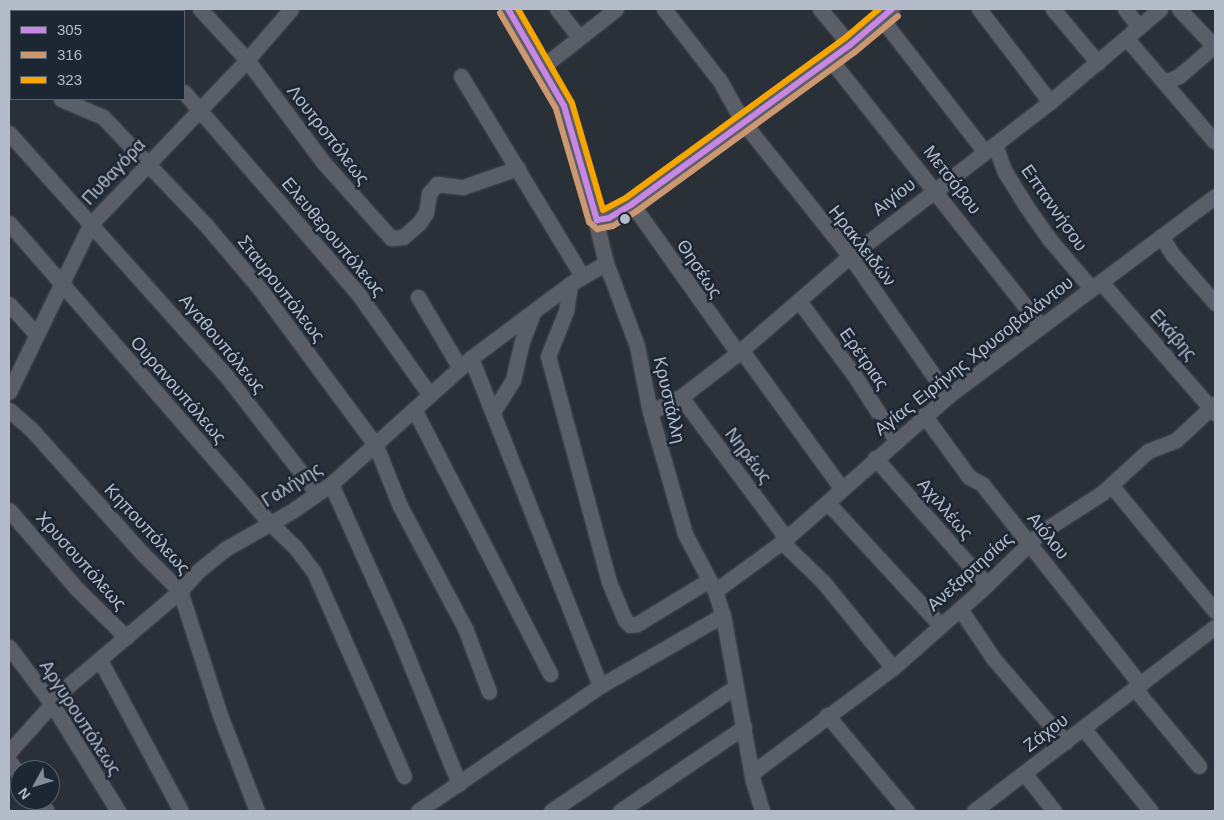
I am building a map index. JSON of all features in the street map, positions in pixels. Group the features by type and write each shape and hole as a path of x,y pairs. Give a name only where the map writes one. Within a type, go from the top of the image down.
{"street":[{"name":"Λουτροπόλεως","path":"200,9 247,60 323,162 382,230 397,238 412,230 426,213 429,192 437,184 463,187 518,168"},
{"name":"Πυθαγόρα","path":"9,392 59,284 90,225 247,60 291,9"},
{"name":"Κρυστάλλη","path":"508,9 564,106 573,128 606,263 637,346 650,412 685,534 712,586 723,615 731,648 735,687 761,810"},
{"path":"557,9 579,38"},
{"path":"542,67 616,9"},
{"name":"Ηρακλειδών","path":"664,9 720,81 742,122 836,237 948,396"},
{"path":"820,9 850,45"},
{"path":"979,9 1050,102"},
{"path":"1053,9 1098,63"},
{"path":"1125,9 1139,28"},
{"name":"Αιγίου","path":"650,412 681,397 740,352 834,269 935,189 1050,102 1127,39 1160,9"},
{"path":"1165,82 1179,76 1214,47 1180,9"},
{"path":"597,220 610,218 632,204 850,45 887,13"},
{"name":"Επταννήσου","path":"887,13 990,148 1026,206 1050,240 1096,285"},
{"path":"1127,39 1215,142"},
{"name":"Μετσόβου","path":"830,59 935,189 1041,326"},
{"path":"461,76 518,168 576,280"},
{"name":"Ελευθερουπόλεως","path":"185,93 359,295 429,394"},
{"name":"Σταυρουπόλεως","path":"63,100 101,116 149,162 260,289 376,446 408,522 465,628 489,692"},
{"name":"Αγαθουπόλεως","path":"9,133 228,377 318,493"},
{"name":"Αγίας Ειρήνης Χρυσοβαλάντου","path":"576,280 548,356 609,582 625,620 630,625 637,624 712,586 784,540 924,415 1215,196"},
{"name":"Θησέως","path":"632,204 840,488"},
{"name":"Ουρανουπόλεως","path":"9,223 59,284 269,522 295,547 314,572 404,776"},
{"path":"1161,236 1173,255 1215,304"},
{"path":"834,269 836,237"},
{"name":"Γαλήνης","path":"9,752 52,704 180,591 198,571 225,549 331,484 376,446 429,394 471,358 576,280 606,263"},
{"name":"Εκάβης","path":"1096,285 1214,408"},
{"path":"418,297 460,368"},
{"name":"Ερέτριας","path":"799,301 854,374 896,440"},
{"path":"9,304 35,334"},
{"path":"493,412 513,380 521,344 533,312"},
{"path":"471,358 600,686"},
{"name":"Νηρέως","path":"681,397 784,540 824,583 893,668"},
{"name":"Ανεξαρτησίας","path":"752,773 827,715 893,668 940,625 987,586 1050,526 1085,506 1148,451 1176,440 1214,408"},
{"path":"414,409 550,674"},
{"name":"Κηπουπόλεως","path":"9,410 31,429 140,551 180,591 220,715 257,811"},
{"name":"Αιόλου","path":"924,415 969,477 982,484 1030,544 1199,766"},
{"name":"Αχιλλέως","path":"875,458 987,586"},
{"path":"331,484 397,631 459,784"},
{"path":"1111,485 1215,610"},
{"path":"827,502 940,625"},
{"name":"Χρυσουπόλεως","path":"9,510 77,589 126,637"},
{"path":"960,609 993,658 1064,742"},
{"path":"418,811 600,686 723,615"},
{"name":"Ζάχου","path":"974,811 1215,627"},
{"name":"Αργυρουπόλεως","path":"9,647 52,704 118,811"},
{"path":"100,660 181,811"},
{"path":"551,811 735,687"},
{"path":"827,715 907,811"},
{"path":"620,811 744,727"},
{"path":"1083,728 1151,811"},
{"path":"1024,773 1054,811"}],"transit line":[{"name":"305","path":"508,9 564,106 597,220 609,218 632,204 850,45 892,9"},
{"name":"323","path":"518,9 572,103 603,210 627,197 845,38 879,9"},
{"name":"316","path":"500,13 556,109 589,222 597,229 613,226 637,211 855,52 898,16"}]}
